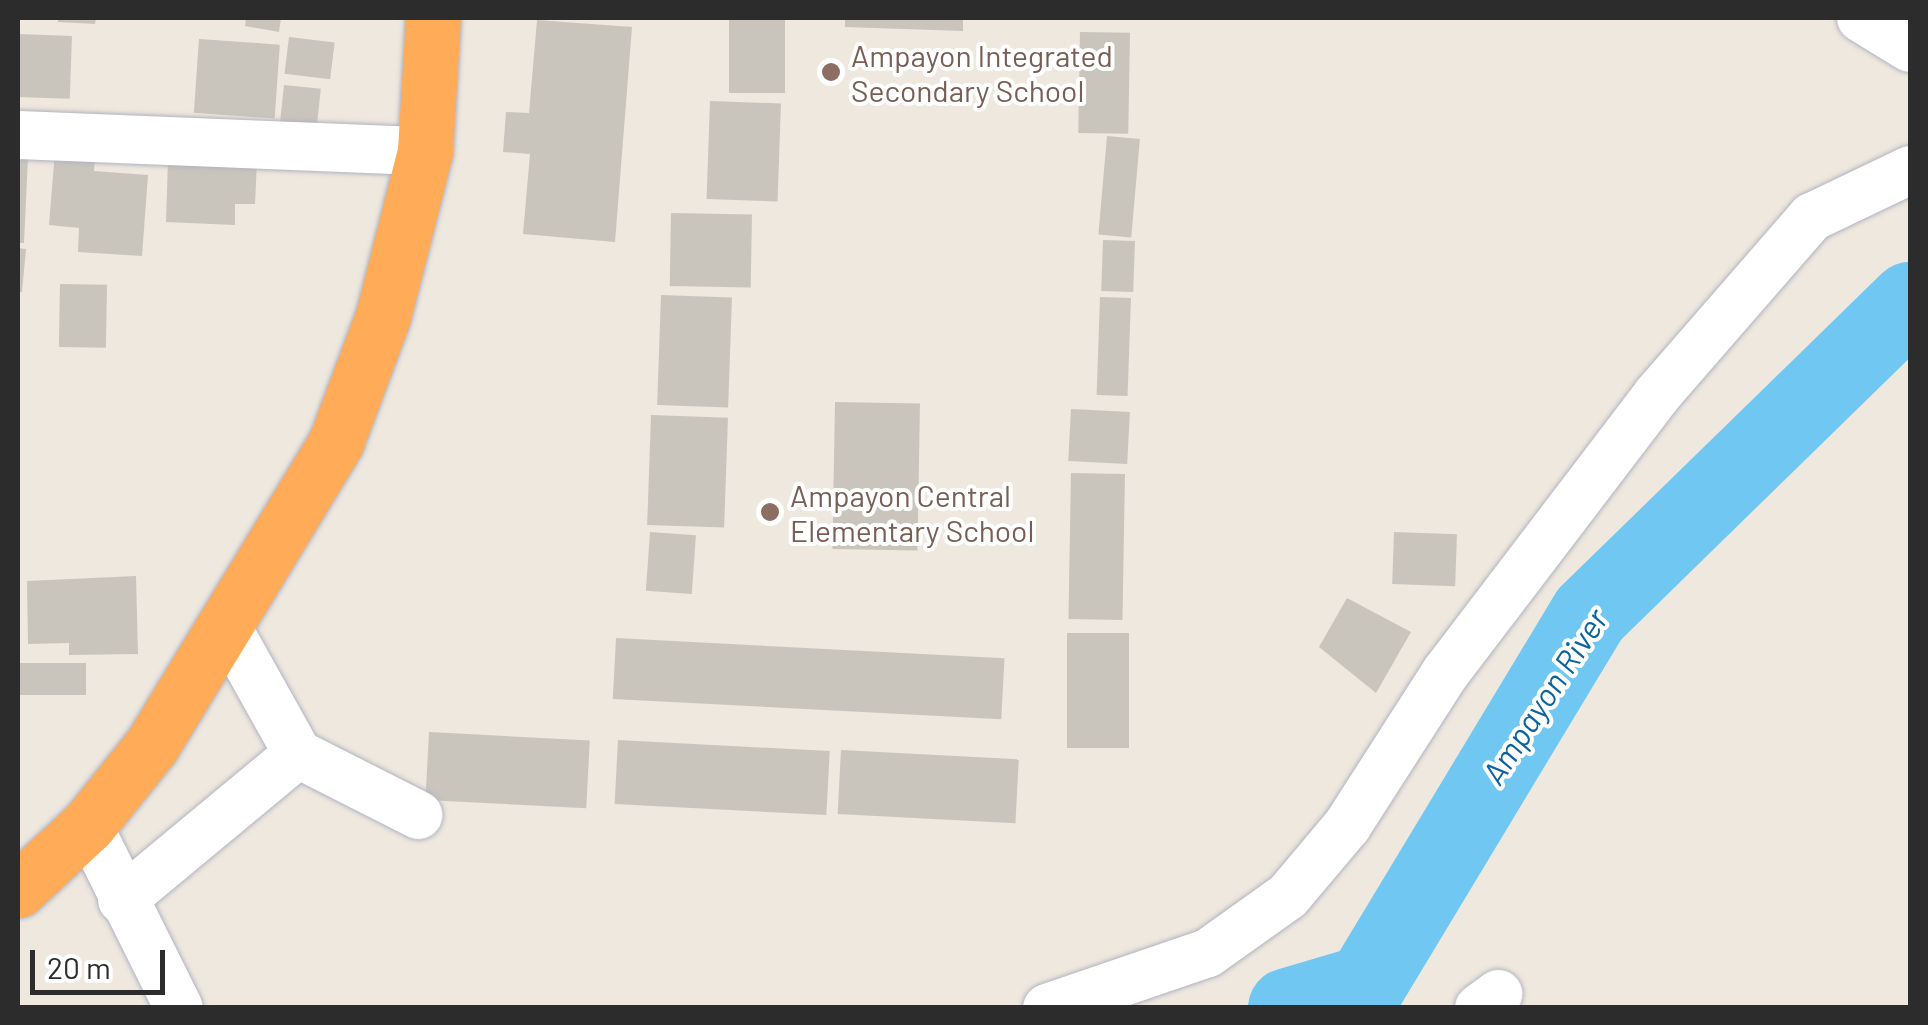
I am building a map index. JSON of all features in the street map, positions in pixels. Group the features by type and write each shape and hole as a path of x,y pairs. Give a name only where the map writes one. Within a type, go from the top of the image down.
{"highway":[{"path":"18,890 88,825 152,745 228,630 336,442 363,379 425,152 434,18"}],"street":[{"path":"1861,18 1910,48"},
{"path":"18,135 425,152"},
{"path":"1046,1008 1208,953 1288,896 1347,826 1446,672 1658,394 1812,217 1910,170"},
{"path":"228,630 298,754 418,815"},
{"path":"122,900 298,754"},
{"path":"88,825 179,1008"}],"building":[{"path":"58,18 96,18 95,24 58,22"},
{"path":"246,18 281,18 279,32 245,26"},
{"path":"729,18 785,18 785,93 729,93"},
{"path":"845,18 963,18 963,31 845,27"},
{"path":"537,20 632,27 615,242 523,234 530,154 503,152 506,112 529,113"},
{"path":"1080,32 1130,33 1128,134 1078,133"},
{"path":"18,34 72,36 70,99 18,97"},
{"path":"289,37 335,43 330,79 284,74"},
{"path":"199,39 280,45 275,118 194,113"},
{"path":"284,85 321,89 316,134 279,130"},
{"path":"710,101 781,103 778,201 707,199"},
{"path":"1107,136 1140,139 1131,237 1098,235"},
{"path":"55,151 95,154 94,171 148,175 142,256 78,252 79,228 49,225"},
{"path":"18,157 28,157 24,243 18,243"},
{"path":"168,159 257,161 255,204 235,204 235,225 166,222"},
{"path":"671,213 752,214 751,287 670,286"},
{"path":"1103,240 1135,241 1133,292 1101,291"},
{"path":"18,248 26,249 22,292 18,292"},
{"path":"60,284 107,285 106,348 59,347"},
{"path":"661,295 732,297 728,407 657,405"},
{"path":"1100,297 1131,298 1128,396 1097,395"},
{"path":"835,402 920,403 917,550 832,549"},
{"path":"1071,409 1130,412 1127,464 1068,461"},
{"path":"651,415 728,418 724,528 647,525"},
{"path":"1071,473 1125,474 1122,620 1068,619"},
{"path":"650,532 696,535 692,594 646,591"},
{"path":"1394,532 1457,534 1455,586 1392,584"},
{"path":"136,576 138,654 69,655 69,643 28,644 27,581"},
{"path":"1347,598 1411,632 1376,693 1319,647"},
{"path":"1067,633 1129,633 1129,748 1067,748"},
{"path":"616,638 1004,658 1001,719 613,699"},
{"path":"18,663 86,663 86,695 18,695"},
{"path":"429,732 590,740 586,808 425,800"},
{"path":"618,740 830,751 826,815 615,804"},
{"path":"841,750 1019,759 1015,823 838,814"}],"waterway":[{"name":"Ampayon River","path":"1288,1008 1366,985 1590,614 1910,302"}],"place":[{"name":"Ampayon Integrated Secondary School","path":"831,72"},
{"name":"Ampayon Central Elementary School","path":"770,512"}]}
